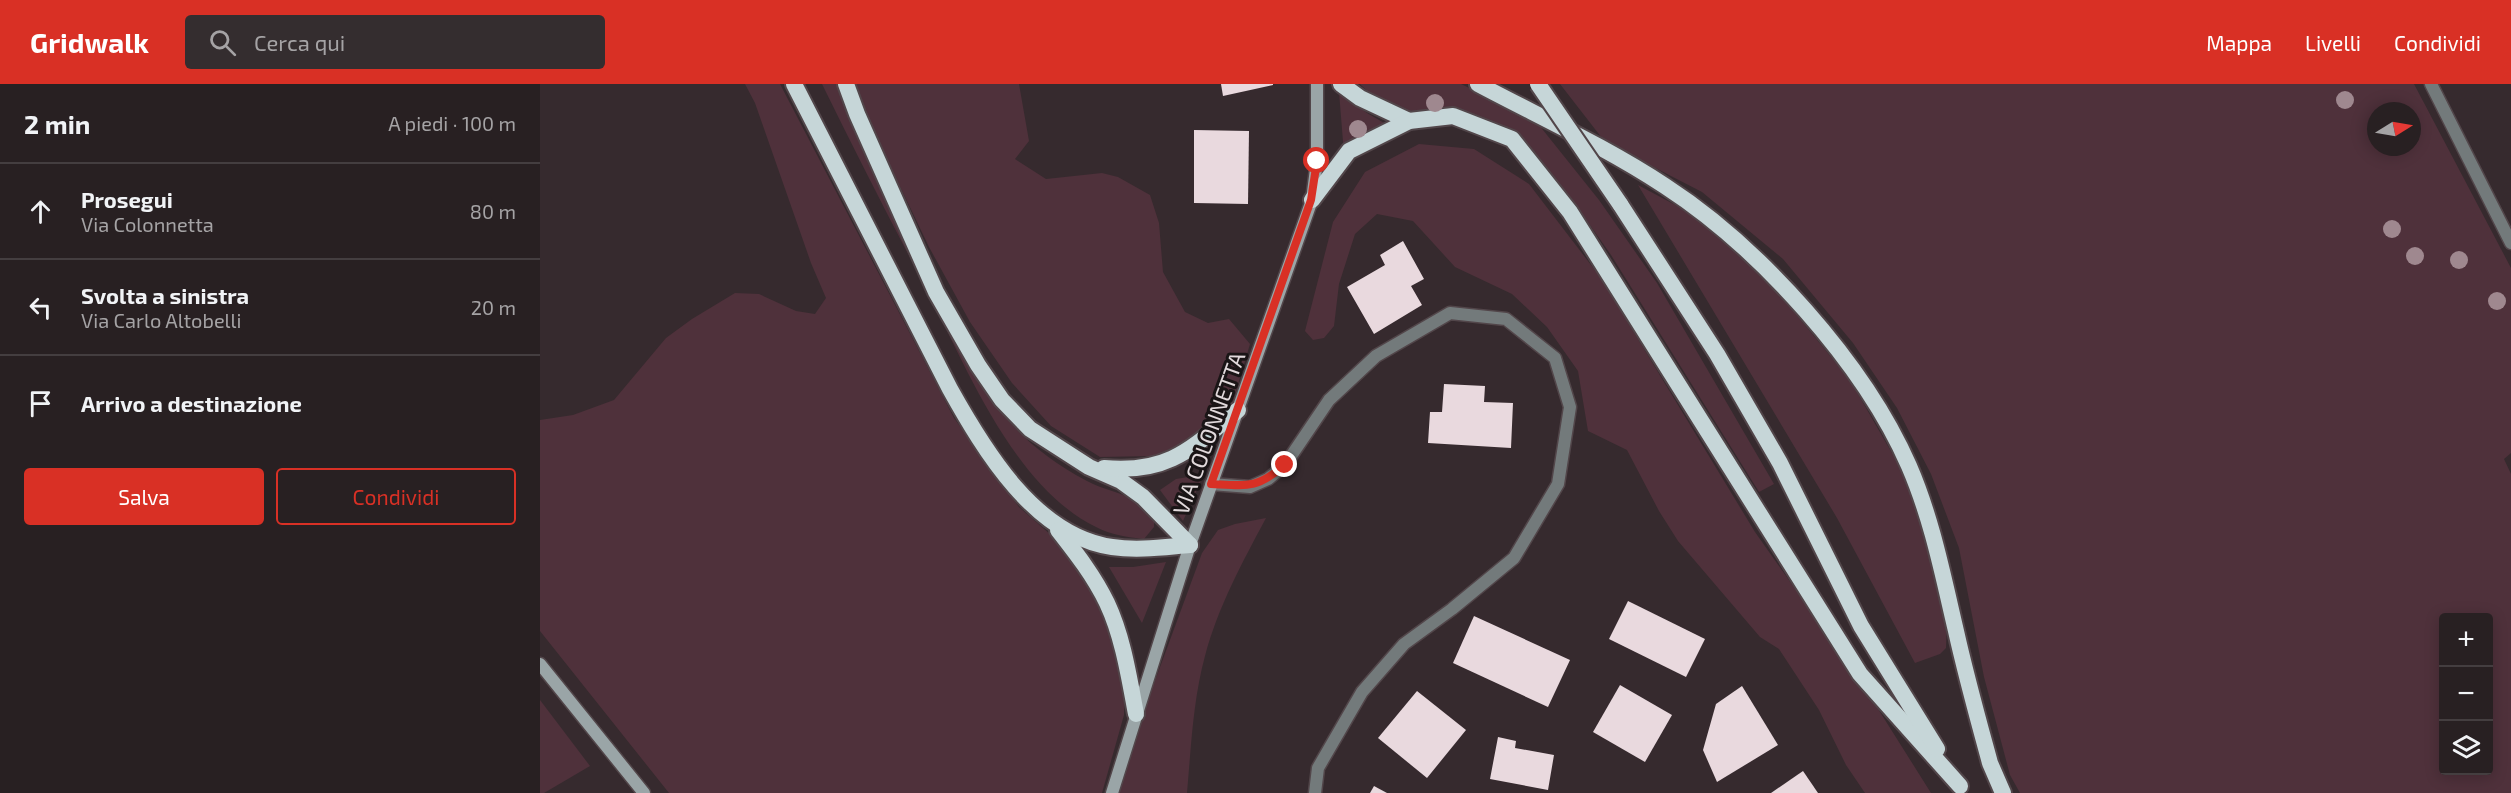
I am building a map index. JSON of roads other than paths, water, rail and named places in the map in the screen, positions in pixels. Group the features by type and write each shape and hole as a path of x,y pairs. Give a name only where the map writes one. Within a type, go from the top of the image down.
{"highway":[{"path":"794,84 972,429 1020,492 1052,522 1070,534 1112,548 1134,549 1190,545"},
{"path":"846,84 857,114 936,292 978,365 1002,400 1030,429 1089,467 1121,481 1143,497 1190,545"},
{"path":"1341,84 1360,98 1409,121"},
{"path":"1478,84 1665,186 1725,230 1776,279 1827,335 1891,431 1909,466 1938,555 1990,763 2003,793"},
{"path":"1538,84 1620,204 1717,354 1780,463 1862,626 1962,790"},
{"path":"1311,200 1349,151 1409,121 1453,116 1512,139 1570,212 1860,674 1962,790"},
{"path":"1089,467 1122,470 1148,467 1171,460 1189,450 1238,410"},
{"path":"1052,522 1086,567 1107,604 1127,666 1136,714"}],"main road":[{"name":"VIA COLONNETTA","path":"1112,793 1190,545 1311,200 1317,161 1317,84"},
{"path":"540,664 644,793"}],"street":[{"path":"2431,84 2511,243"},
{"path":"1211,484 1250,486 1268,479 1285,465 1329,400 1376,356 1450,313 1506,319 1555,358 1570,407 1558,484 1514,558 1452,609 1404,644 1362,692 1318,768 1315,793"}]}
